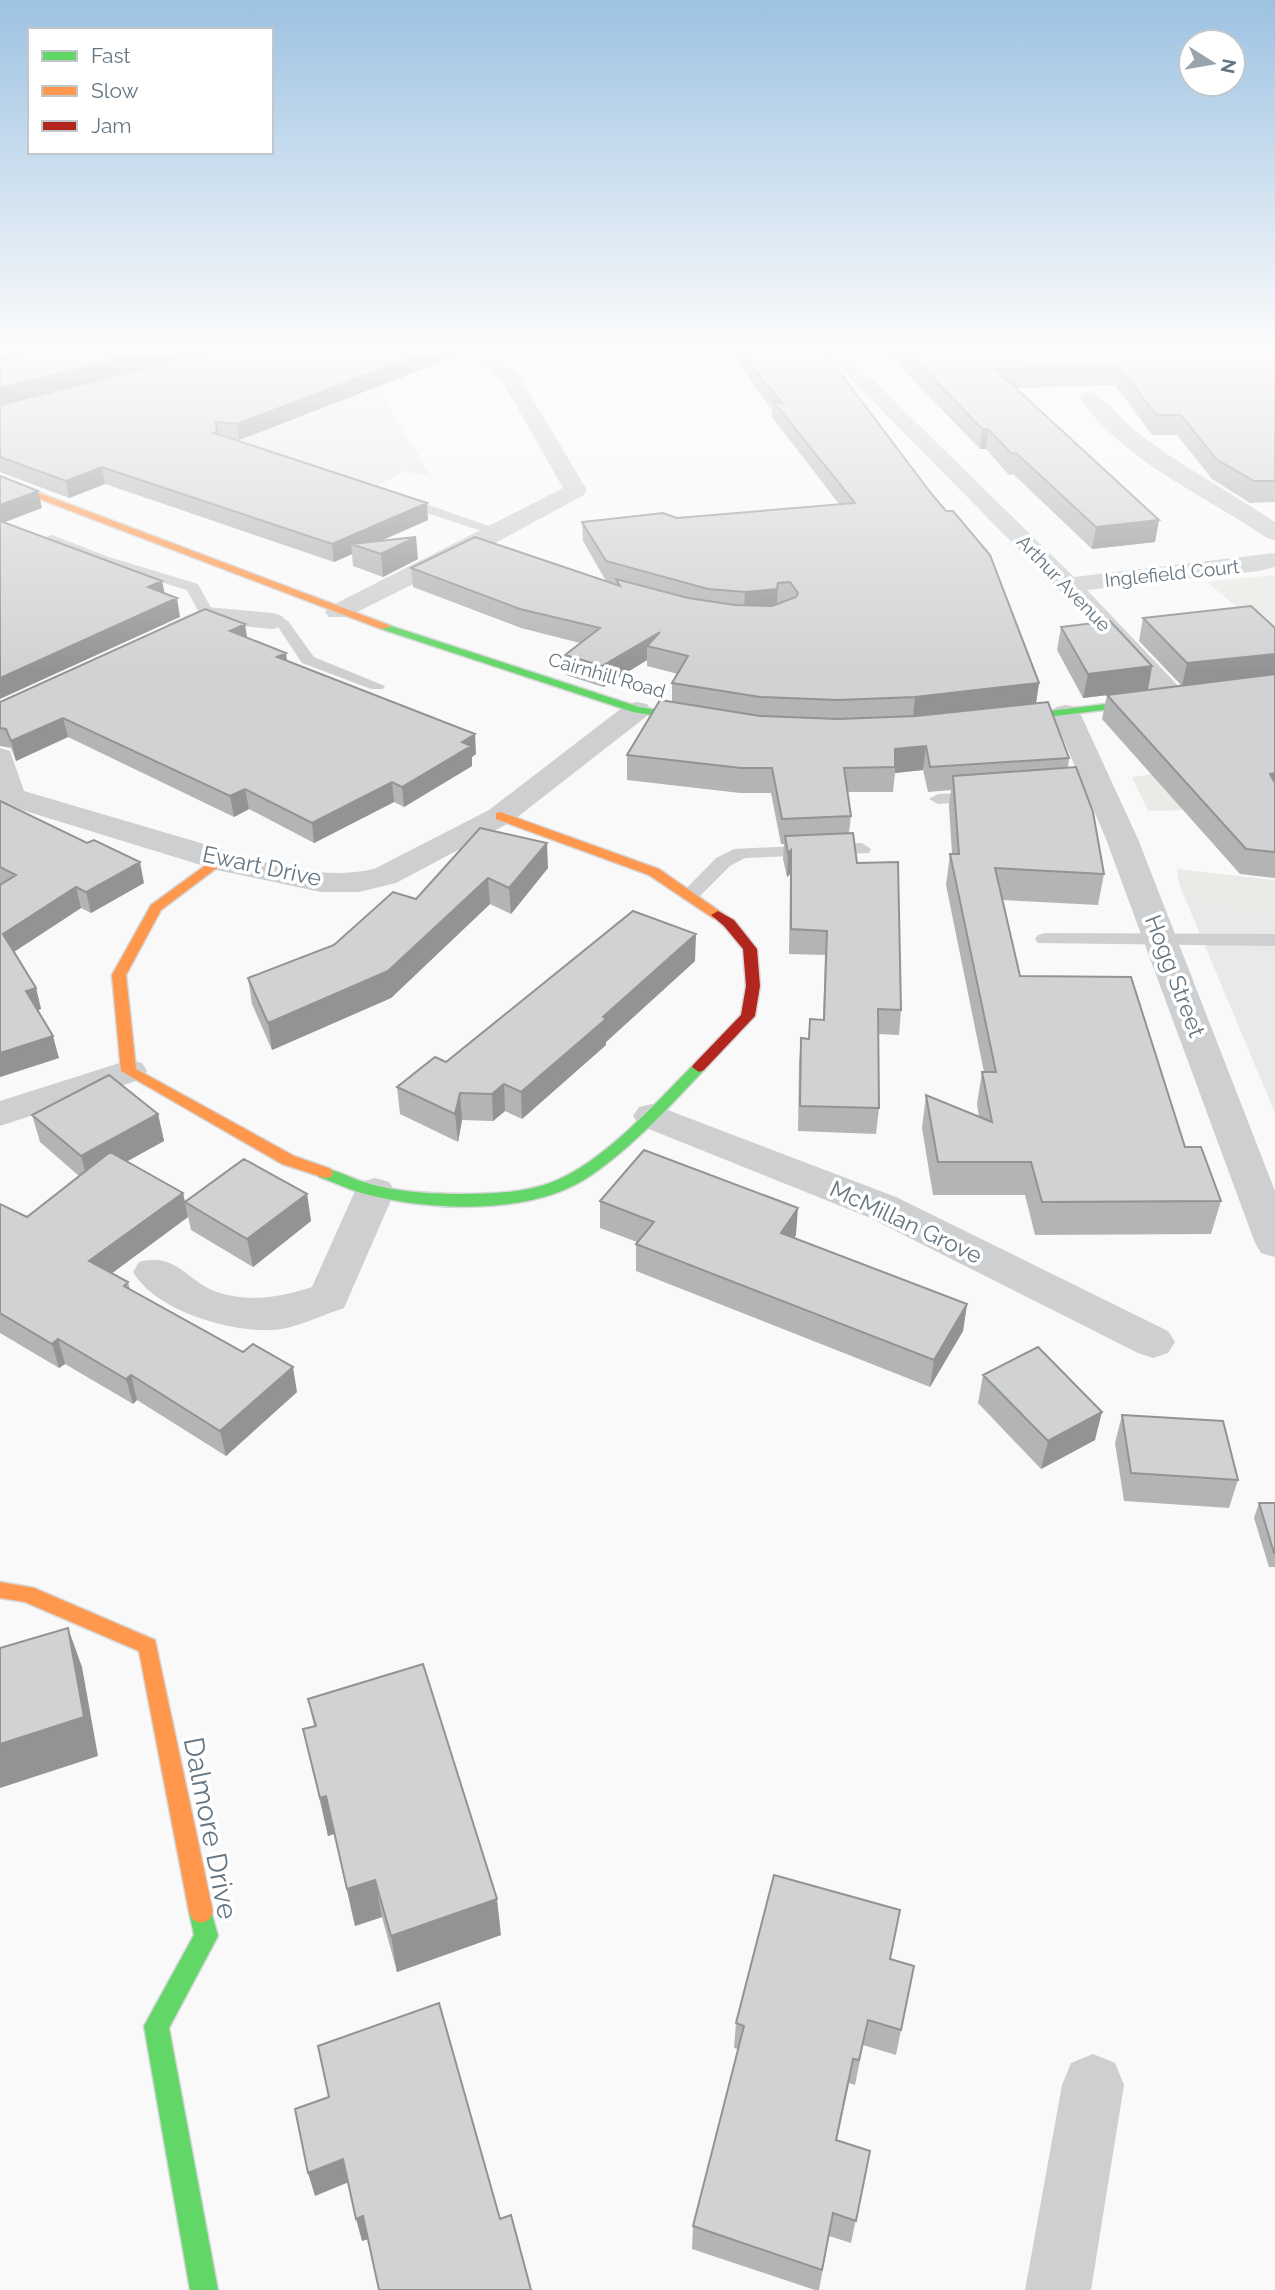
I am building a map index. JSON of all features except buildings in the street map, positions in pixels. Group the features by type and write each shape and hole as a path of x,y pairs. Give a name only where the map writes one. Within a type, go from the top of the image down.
{"street":[{"path":"338,612 476,544 501,542 576,490 557,457"},
{"name":"Arthur Avenue","path":"939,457 1182,698"},
{"path":"1159,457 1275,533"},
{"name":"Cairnhill Road","path":"0,481 338,612 637,710 719,723"},
{"name":"Inglefield Court","path":"1068,584 1259,564 1275,560"},
{"path":"158,638 207,615 273,621"},
{"path":"982,722 1182,698"},
{"name":"Ewart Drive","path":"0,757 5,797 181,847 217,861 321,882 359,882 385,876 500,816 637,710"},
{"name":"Hogg Street","path":"1066,713 1088,789 1162,940 1275,1243"},
{"path":"0,1114 129,1071 288,1160 374,1191 459,1200 531,1195 578,1176 652,1116 748,1016 753,986 750,949 729,923 654,872 500,816"},
{"path":"129,1071 119,975 156,908 217,861"},
{"name":"McMillan Grove","path":"652,1116 882,1207 1153,1342"},
{"path":"154,1272 206,1306 273,1315 329,1297 374,1191"},
{"name":"Dalmore Drive","path":"0,1590 27,1594 148,1646 206,1936 156,2026 204,2290"},
{"path":"1058,2290 1093,2085"}],"lane":[{"path":"386,495 501,542"},
{"path":"52,539 104,560 193,587 207,615"},
{"path":"273,621 283,624 308,660 377,686"},
{"path":"939,799 993,796"},
{"path":"689,896 723,862 741,853 862,849"},
{"path":"1045,939 1275,940"}],"shaded area":[{"path":"291,457 420,457 432,477 404,471 378,486"},
{"path":"1275,575 1275,639 1207,582"},
{"path":"1168,772 1267,808 1148,811 1132,777"},
{"path":"1177,869 1275,880 1275,921 1201,899 1179,884"},
{"path":"1179,884 1275,895 1275,1113"}],"traffic: fast":[{"path":"385,627 637,710 706,721"},
{"path":"999,720 1155,701"},
{"path":"325,1173 370,1190 425,1198 481,1200 535,1193 559,1186 580,1175 612,1151 699,1067"},
{"path":"201,1912 206,1936 156,2026 204,2290"}],"traffic: slow":[{"path":"0,481 385,627"},
{"path":"500,816 654,872 718,915"},
{"path":"217,861 156,908 119,975 129,1071 288,1160 325,1173"},
{"path":"0,1590 27,1594 148,1646 201,1912"}],"traffic: jam":[{"path":"699,1067 748,1016 753,986 750,949 729,923 718,915"}]}
